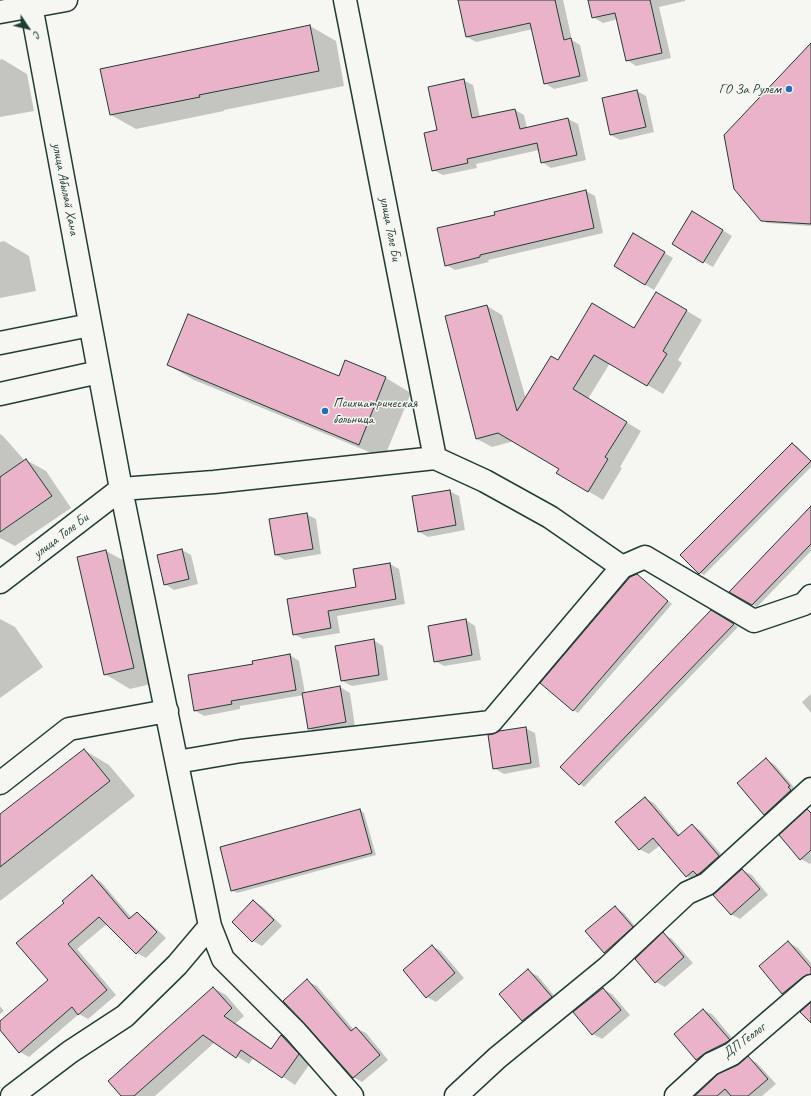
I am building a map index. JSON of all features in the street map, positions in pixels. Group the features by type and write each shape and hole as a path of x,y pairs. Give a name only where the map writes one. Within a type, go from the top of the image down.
{"street":[{"path":"0,12 30,3 66,0"},
{"name":"улица Толе Би","path":"345,0 435,458"},
{"name":"улица Абылай Хана","path":"30,3 121,489 210,926 223,959 295,1031 352,1096"},
{"path":"0,342 90,325"},
{"path":"0,394 99,372"},
{"path":"121,489 214,482 435,458 485,481 550,517 622,567"},
{"name":"улица Толе Би","path":"0,582 121,489"},
{"path":"177,762 241,751 491,722 622,567 645,557 754,622 804,604 811,596"},
{"path":"0,783 69,729 166,711"},
{"path":"456,1096 497,1058 607,968 688,893 707,884 811,789"},
{"path":"12,1096 70,1052 125,1016 177,965 210,926"},
{"name":"ДП Геолог","path":"676,1096 711,1064 732,1054 811,986"}],"building":[{"path":"458,0 555,0 564,40 571,38 580,76 544,84 530,23 466,37"},
{"path":"588,0 650,0 662,53 626,61 615,13 592,18"},
{"path":"310,25 319,71 199,95 200,97 110,115 100,69"},
{"name":"ГО За Рулем","path":"811,43 811,224 761,221 734,189 724,135"},
{"path":"464,79 472,118 515,109 520,129 568,118 577,155 541,163 537,143 467,159 468,163 432,171 424,133 437,130 428,87"},
{"path":"637,90 646,127 610,135 602,98"},
{"path":"586,190 594,228 480,255 480,257 445,266 437,228 495,215 494,212"},
{"path":"692,211 723,230 703,263 672,244"},
{"path":"633,233 665,252 645,285 614,266"},
{"path":"656,292 687,310 663,351 667,354 647,386 594,355 573,389 627,422 605,457 608,459 588,492 556,473 559,469 498,433 476,439 445,316 487,305 517,411 551,356 558,360 592,303 634,328"},
{"name":"Психиатрическая больница","path":"188,314 339,376 345,360 386,377 359,445 167,365"},
{"path":"792,443 811,461 699,574 680,555"},
{"path":"26,459 52,496 0,532 0,477"},
{"path":"450,490 456,525 418,532 412,496"},
{"path":"811,506 811,544 752,605 729,592"},
{"path":"307,513 313,549 275,555 269,519"},
{"path":"182,549 189,579 164,585 157,555"},
{"path":"106,550 134,668 104,675 77,557"},
{"path":"390,563 396,599 328,611 331,628 293,635 287,599 356,587 353,569"},
{"path":"637,574 668,601 573,711 540,683 630,577"},
{"path":"711,610 734,624 579,785 560,767"},
{"path":"466,619 472,655 434,662 428,626"},
{"path":"374,639 379,675 341,681 335,646"},
{"path":"290,654 296,690 231,701 232,704 194,711 188,675 253,664 252,661"},
{"path":"340,686 346,722 308,729 302,693"},
{"path":"526,727 531,763 493,769 488,735 499,731"},
{"path":"84,749 110,781 0,867 0,814"},
{"path":"766,758 790,786 788,787 791,790 764,815 737,783"},
{"path":"645,797 678,836 692,824 719,856 697,875 693,871 686,877 653,838 639,850 615,822"},
{"path":"360,809 372,853 231,891 220,847"},
{"path":"807,809 811,813 811,850 800,860 779,835"},
{"path":"742,869 760,889 731,915 713,895"},
{"path":"92,875 129,919 137,912 157,932 136,954 99,917 68,944 107,990 78,1015 72,1007 19,1053 0,1030 0,1021 48,980 16,943 64,903 62,901"},
{"path":"253,900 274,920 252,942 232,922"},
{"path":"615,906 633,927 604,953 585,931"},
{"path":"663,932 684,957 655,983 635,959"},
{"path":"788,941 811,968 811,974 803,977 782,994 759,966"},
{"path":"432,945 455,973 426,998 403,970"},
{"path":"528,969 552,997 522,1021 499,994"},
{"path":"307,979 351,1031 356,1027 380,1055 353,1078 283,1001"},
{"path":"213,987 232,1008 224,1016 271,1049 281,1035 299,1054 282,1078 241,1050 236,1058 203,1035 134,1096 121,1096 108,1081"},
{"path":"603,988 621,1010 592,1035 573,1012"},
{"path":"811,1002 811,1023 800,1012"},
{"path":"703,1009 730,1040 705,1053 696,1060 674,1034"},
{"path":"748,1056 768,1079 748,1096 731,1096 725,1089 717,1096 695,1096 718,1074 738,1065"}],"place":[{"name":"ГО За Рулем","path":"789,89"},
{"name":"Психиатрическая больница","path":"325,411"}]}
